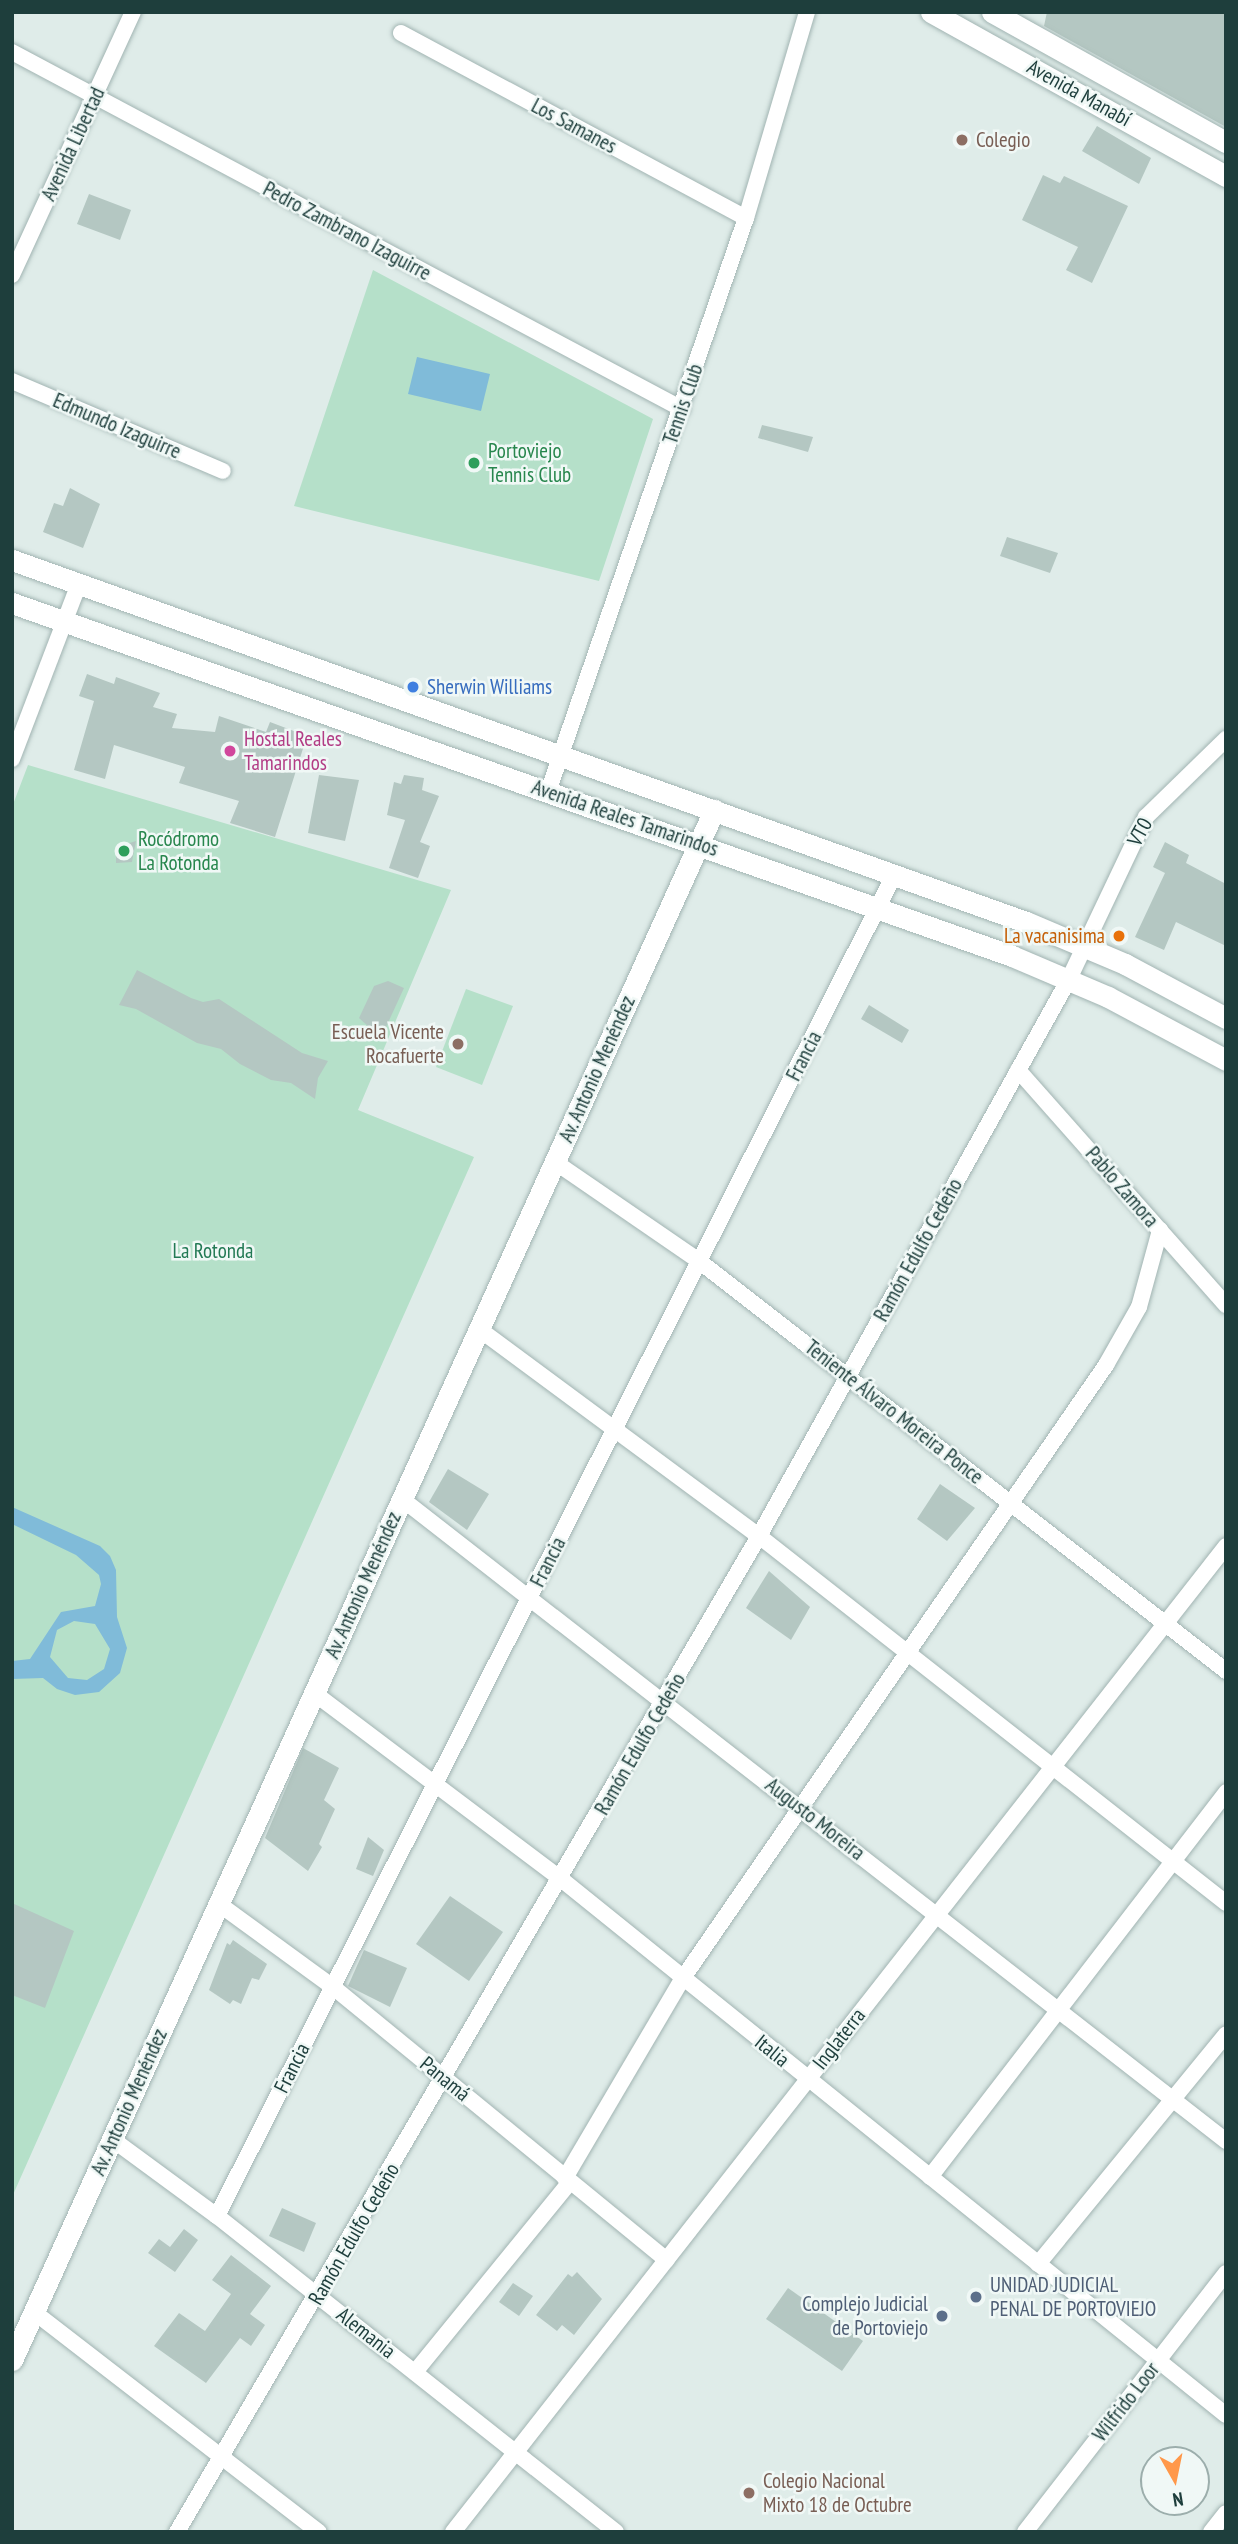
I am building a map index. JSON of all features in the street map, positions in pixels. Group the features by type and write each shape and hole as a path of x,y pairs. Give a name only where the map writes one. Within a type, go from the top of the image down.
{"main road":[{"name":"Avenida Manabí","path":"931,12 1226,176"},
{"name":"Avenida Manabí","path":"992,12 1226,142"},
{"path":"1027,64 1039,39"},
{"name":"Avenida Reales Tamarindos","path":"12,560 714,810 1084,946 1226,1018"},
{"name":"Avenida Reales Tamarindos","path":"12,603 699,843 1069,979 1226,1060"},
{"name":"Av. Antonio Menéndez","path":"12,2360 714,810"}],"street":[{"name":"Avenida Libertad","path":"12,274 133,12"},
{"name":"Tennis Club","path":"548,792 746,218 807,12"},
{"name":"Los Samanes","path":"401,33 746,218"},
{"name":"Pedro Zambrano Izaguirre","path":"12,52 682,409"},
{"name":"Edmundo Izaguirre","path":"12,381 223,471"},
{"path":"12,759 79,584"},
{"name":"VT0","path":"1084,946 1146,817 1226,739"},
{"name":"Francia","path":"217,2216 894,875"},
{"name":"Ramón Edulfo Cedeño","path":"177,2532 318,2295 759,1536 1069,979 1084,946"},
{"name":"Pablo Zamora","path":"1018,1070 1226,1305"},
{"name":"Teniente Álvaro Moreira Ponce","path":"555,1162 699,1261 1226,1671"},
{"path":"415,2372 567,2180 683,1978 1011,1503 1130,1325 1145,1289 1160,1230"},
{"path":"479,1329 759,1536 1226,1903"},
{"name":"Augusto Moreira","path":"402,1499 1059,2008 1226,2141"},
{"name":"Inglaterra","path":"453,2532 1226,1546"},
{"name":"Italia","path":"314,1693 434,1786 561,1879 807,2080 1226,2415"},
{"path":"930,2177 1226,1792"},
{"name":"Panamá","path":"219,1904 333,1987 666,2260"},
{"path":"1038,2264 1175,2100 1226,2034"},
{"name":"Alemania","path":"112,2139 217,2216 616,2532"},
{"name":"Wilfrido Loor","path":"1025,2532 1226,2273"},
{"path":"34,2312 319,2532"},
{"path":"1211,2532 1226,2513"}],"green space":[{"name":"Portoviejo Tennis Club","path":"373,270 653,419 599,581 294,506"},
{"name":"La Rotonda","path":"28,765 451,890 358,1110 474,1157 12,2197 12,807"},
{"path":"466,989 513,1006 482,1085 436,1067"}],"water":[{"path":"417,357 490,374 481,411 408,394"},
{"path":"12,1507 100,1546 110,1556 116,1570 117,1617 127,1648 120,1673 99,1692 75,1695 57,1689 43,1678 12,1679 12,1661 30,1659 61,1612 95,1606 101,1584 99,1575 76,1555 12,1524","holes":["74,1621 95,1624 110,1649 104,1669 87,1680 68,1678 50,1657 57,1630"]}],"building":[{"path":"1047,12 1226,12 1226,127 1044,26"},
{"path":"1097,126 1151,158 1139,184 1082,151"},
{"path":"1043,175 1060,183 1064,176 1128,206 1092,283 1066,270 1078,247 1022,220"},
{"path":"89,194 131,210 120,240 77,224"},
{"path":"762,425 813,437 808,452 758,438"},
{"path":"70,488 100,504 83,548 43,532 54,503 63,506"},
{"path":"1007,537 1058,553 1050,573 1000,556"},
{"path":"87,674 114,684 116,677 160,693 153,707 177,714 172,728 215,732 219,716 266,732 270,722 307,736 275,837 230,823 239,801 179,783 185,767 114,745 105,779 74,770 94,701 79,696"},
{"path":"319,775 359,780 345,841 308,833"},
{"path":"404,775 424,778 422,790 439,796 420,842 430,846 418,878 389,868 405,820 387,815 394,782 401,784"},
{"name":"Rocódromo La Rotonda","path":"136,841 132,862 116,863 116,847"},
{"path":"1165,842 1189,855 1186,863 1226,884 1226,946 1176,922 1164,950 1135,937 1165,873 1153,867"},
{"path":"137,970 191,998 203,1002 219,999 302,1053 328,1061 318,1078 315,1099 291,1083 271,1080 240,1064 221,1049 197,1043 136,1009 119,1005"},
{"path":"388,981 404,988 381,1038 359,1018 374,986"},
{"path":"869,1005 909,1030 902,1043 861,1019"},
{"path":"448,1469 489,1494 467,1530 429,1502"},
{"path":"940,1484 975,1508 947,1541 917,1519"},
{"path":"769,1571 810,1607 791,1640 746,1608"},
{"path":"303,1748 339,1768 324,1800 335,1809 319,1844 322,1847 308,1871 265,1838"},
{"path":"368,1837 384,1850 373,1876 356,1869"},
{"path":"450,1896 503,1932 469,1981 416,1944"},
{"path":"12,1903 74,1931 45,2008 12,1995"},
{"path":"233,1940 267,1964 259,1980 252,1978 241,2004 233,2000 230,2004 209,1990 227,1943 230,1945"},
{"path":"364,1950 407,1968 390,2007 348,1986"},
{"path":"282,2208 316,2223 304,2252 269,2236"},
{"path":"184,2229 198,2240 175,2272 148,2253 159,2239 170,2247"},
{"path":"231,2255 271,2286 250,2314 265,2325 251,2346 240,2338 206,2383 154,2346 179,2313 205,2331 231,2294 212,2280"},
{"path":"577,2272 602,2299 574,2335 562,2325 557,2331 536,2315 568,2274 572,2277"},
{"path":"513,2283 533,2296 519,2316 499,2302"},
{"path":"788,2288 863,2341 842,2371 766,2319"}],"place":[{"name":"Colegio","path":"962,140"},
{"name":"Portoviejo Tennis Club","path":"474,463"},
{"name":"Sherwin Williams","path":"413,687"},
{"name":"Hostal Reales Tamarindos","path":"230,751"},
{"name":"Rocódromo La Rotonda","path":"124,851"},
{"name":"La vacanisima","path":"1119,936"},
{"name":"Escuela Vicente Rocafuerte","path":"458,1044"},
{"name":"UNIDAD JUDICIAL PENAL DE PORTOVIEJO","path":"976,2297"},
{"name":"Complejo Judicial de Portoviejo","path":"942,2316"},
{"name":"Colegio Nacional Mixto 18 de Octubre","path":"749,2493"}]}
